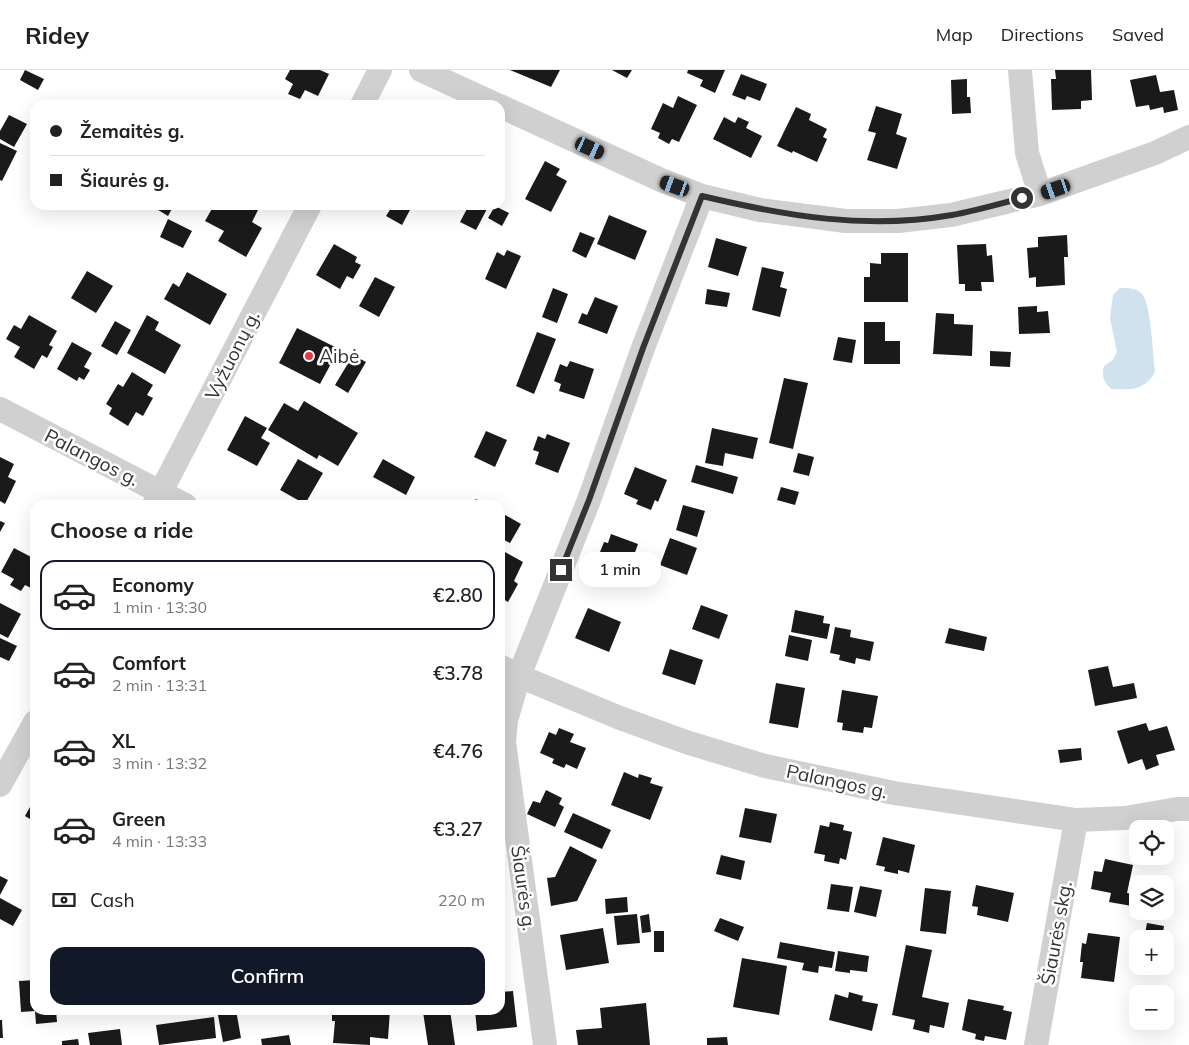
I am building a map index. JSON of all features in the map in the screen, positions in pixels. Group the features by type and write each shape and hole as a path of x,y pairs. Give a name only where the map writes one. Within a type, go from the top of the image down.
{"street":[{"path":"365,100 380,70"},
{"path":"421,70 485,100"},
{"path":"1020,70 1027,153 1040,194"},
{"path":"505,109 661,180 702,196 760,210 854,221 898,221 952,215 1040,194 1155,153 1189,137"},
{"name":"Šiaurės g.","path":"505,731 510,671 589,500 643,348 702,196"},
{"name":"Vyžuonų g.","path":"157,499 307,210"},
{"name":"Palangos g.","path":"0,409 157,499"},
{"name":"Palangos g.","path":"510,671 620,718 686,742 765,766 894,793 1076,820 1125,818 1177,809 1189,809"},
{"path":"0,785 30,731"},
{"name":"Šiaurės g.","path":"505,749 545,1045"},
{"name":"Šiaurės skg.","path":"1036,1045 1076,820"}],"water":[{"path":"1120,288 1135,289 1142,294 1148,308 1151,331 1155,372 1146,383 1131,389 1111,389 1103,376 1104,366 1113,360 1117,352 1110,318 1113,295"}],"building":[{"path":"25,70 44,79 38,90 20,80"},
{"path":"290,70 320,70 329,74 318,96 305,90 300,99 288,94 293,84 285,79"},
{"path":"510,70 560,70 551,87"},
{"path":"612,70 632,70 627,78"},
{"path":"688,70 725,70 715,93 700,86 703,80 687,73"},
{"path":"1055,70 1091,70 1092,100 1081,101 1081,109 1052,110 1051,79 1056,79"},
{"path":"741,74 767,84 760,101 747,96 745,100 732,95"},
{"path":"1156,75 1160,92 1174,90 1178,110 1164,113 1163,107 1150,110 1149,105 1136,107 1130,80"},
{"path":"967,79 967,97 970,97 971,113 952,114 951,80"},
{"path":"678,96 697,105 679,142 672,139 669,144 658,138 660,133 651,129 663,103 673,108"},
{"path":"876,106 902,114 896,134 907,138 897,169 867,160 876,133 868,131"},
{"path":"796,107 811,114 809,120 827,129 823,137 827,139 817,162 777,146"},
{"path":"9,115 27,124 14,147 0,139 0,131"},
{"path":"724,117 735,123 738,117 749,122 746,128 762,136 751,158 713,139"},
{"path":"0,143 17,151 2,181 0,180"},
{"path":"545,161 560,169 556,175 567,181 551,212 525,199"},
{"path":"158,210 171,210 168,216"},
{"path":"211,210 258,210 252,222 262,228 246,257 218,241 224,231 205,221"},
{"path":"390,210 410,210 402,225 386,216"},
{"path":"466,210 486,210 476,230 460,222"},
{"path":"493,210 503,210 509,213 502,226 488,218"},
{"path":"609,215 647,231 635,260 597,244"},
{"path":"168,219 192,231 183,248 160,237"},
{"path":"580,232 595,238 586,258 572,251"},
{"path":"1067,235 1068,257 1064,257 1065,285 1036,287 1036,277 1029,278 1027,248 1038,247 1038,237"},
{"path":"716,238 747,247 738,276 708,267"},
{"path":"334,244 357,257 355,262 361,265 353,279 347,276 340,289 316,275"},
{"path":"986,244 987,256 992,255 994,282 981,282 982,291 965,291 965,284 959,284 957,245"},
{"path":"507,250 521,256 506,289 485,279 497,252 504,256"},
{"path":"881,253 908,253 908,302 864,302 864,277 870,277 870,263 881,264"},
{"path":"762,267 784,272 780,287 787,289 780,317 752,310"},
{"path":"87,271 113,286 96,313 71,298"},
{"path":"187,272 227,294 210,325 164,299 173,283 179,287"},
{"path":"375,277 395,287 379,317 359,306"},
{"path":"553,288 568,294 557,323 542,317"},
{"path":"707,289 730,293 727,307 705,304"},
{"path":"595,297 618,306 607,334 578,323 582,313 587,315"},
{"path":"1037,306 1037,312 1048,311 1050,333 1019,334 1018,307"},
{"path":"936,313 954,314 954,324 973,325 972,356 933,354"},
{"path":"29,315 57,331 49,345 53,347 47,358 42,355 34,369 14,357 20,347 6,339 14,325 21,329"},
{"path":"147,315 159,322 155,330 181,345 165,374 127,353"},
{"path":"115,321 131,330 117,355 101,346"},
{"path":"864,322 885,322 885,341 900,341 900,364 864,364"},
{"name":"Aibė","path":"297,328 339,349 320,384 279,363"},
{"path":"537,332 556,339 534,394 516,386"},
{"path":"838,337 856,340 852,363 833,360"},
{"path":"72,342 92,353 84,367 90,370 84,380 79,377 77,381 57,369"},
{"path":"990,351 1011,352 1010,367 990,366"},
{"path":"353,355 366,362 348,393 335,385"},
{"path":"570,361 594,369 584,399 559,391 561,384 554,381 560,364 567,367"},
{"path":"132,372 153,385 147,395 153,398 143,416 136,412 128,426 109,414 112,408 106,404 118,384 123,387"},
{"path":"784,378 808,383 793,449 769,443"},
{"path":"304,401 358,433 338,466 319,455 317,459 268,430 284,403 298,411"},
{"path":"245,416 267,428 261,438 270,443 257,466 227,450"},
{"path":"712,428 758,438 753,459 725,453 723,466 705,463"},
{"path":"486,431 507,440 495,467 474,457"},
{"path":"547,434 570,443 558,473 535,464 539,452 533,450 538,436 545,439"},
{"path":"798,453 814,457 809,476 793,472"},
{"path":"0,457 14,464 8,477 16,481 5,504 0,501"},
{"path":"298,459 323,473 307,500 298,500 280,490"},
{"path":"383,459 415,477 406,495 373,477"},
{"path":"696,465 738,477 733,494 691,482"},
{"path":"635,467 667,480 658,502 655,500 651,510 636,504 638,500 624,494"},
{"path":"781,487 799,492 795,505 777,500"},
{"path":"683,505 705,511 697,537 676,530"},
{"path":"505,515 521,524 510,543 505,540"},
{"path":"0,521 5,523 0,532"},
{"path":"611,534 638,544 633,558 641,561 636,575 601,563 604,554 600,552 604,542 608,543"},
{"path":"670,538 697,548 687,575 660,565"},
{"path":"14,548 30,556 30,588 25,585 21,591 10,585 14,579 1,572"},
{"path":"505,552 523,562 514,581 518,584 508,602 505,600"},
{"path":"0,603 21,614 8,638 0,634"},
{"path":"701,605 728,615 719,639 692,629"},
{"path":"588,608 621,622 609,652 575,638"},
{"path":"795,610 824,616 823,623 830,624 827,639 791,632"},
{"path":"835,627 851,630 850,637 874,642 870,661 856,658 855,664 839,660 840,655 830,653"},
{"path":"949,628 987,637 984,651 945,643"},
{"path":"789,635 812,640 808,661 785,656"},
{"path":"0,638 17,646 9,661 0,657"},
{"path":"670,649 703,660 695,685 662,674"},
{"path":"1108,666 1113,687 1134,683 1137,698 1095,706 1088,670"},
{"path":"776,683 805,688 798,728 769,723"},
{"path":"842,690 878,696 872,728 864,727 863,733 842,730 843,723 837,722"},
{"path":"1146,723 1149,731 1167,726 1175,750 1156,755 1159,765 1146,770 1142,759 1128,764 1117,731"},
{"path":"559,728 574,734 570,742 586,748 577,769 566,764 564,768 552,763 554,759 540,753 549,732 556,735"},
{"path":"1081,748 1082,760 1060,763 1058,750"},
{"path":"624,772 638,778 639,774 652,778 650,783 663,787 650,820 611,805"},
{"path":"546,790 562,798 559,804 564,807 555,827 527,814 533,801 540,803"},
{"path":"30,807 30,819 25,816"},
{"path":"745,808 777,814 771,843 739,837"},
{"path":"573,813 611,830 602,849 564,832"},
{"path":"830,822 844,825 843,830 852,832 846,860 840,858 839,864 824,861 825,855 814,853 820,825 829,827"},
{"path":"883,837 915,845 909,873 898,870 898,874 884,871 885,867 876,865"},
{"path":"570,846 597,860 577,901 551,906 547,878 555,877"},
{"path":"721,855 745,861 741,880 716,874"},
{"path":"1105,859 1133,865 1131,875 1129,875 1127,893 1129,893 1129,905 1109,902 1111,893 1091,889 1094,871 1102,872"},
{"path":"0,876 8,880 0,895"},
{"path":"831,884 853,887 849,912 827,909"},
{"path":"976,885 1014,893 1008,922 977,915 978,907 972,906"},
{"path":"860,886 882,890 876,917 854,912"},
{"path":"925,888 951,891 946,934 920,931"},
{"path":"627,897 628,912 606,914 605,899"},
{"path":"0,898 22,910 13,926 0,919"},
{"path":"637,914 640,943 617,945 614,916"},
{"path":"649,914 651,932 642,933 640,916"},
{"path":"720,918 744,927 738,941 714,931"},
{"path":"1147,923 1164,926 1163,930 1146,930"},
{"path":"603,928 609,963 566,970 560,935"},
{"path":"654,931 664,931 664,952 654,952"},
{"path":"1088,933 1120,937 1114,982 1081,978 1083,962 1080,962 1082,943 1086,944"},
{"path":"780,942 835,952 832,968 819,966 818,973 802,970 804,963 777,958"},
{"path":"906,945 932,950 922,997 949,1003 944,1028 930,1025 929,1033 913,1029 915,1020 892,1015"},
{"path":"838,951 869,956 867,972 850,970 850,973 835,971"},
{"path":"742,958 787,966 779,1015 733,1007"},
{"path":"30,980 30,1011 21,1012 19,981"},
{"path":"513,991 517,1027 477,1031 475,1015 505,1015 505,992"},
{"path":"849,992 863,996 862,1001 878,1004 872,1031 829,1020 835,994 848,998"},
{"path":"968,999 1004,1006 1003,1010 1012,1012 1006,1040 985,1036 984,1041 975,1039 976,1034 962,1030"},
{"path":"646,1003 650,1045 578,1045 576,1030 602,1028 600,1008"},
{"path":"35,1015 56,1015 57,1022 36,1024"},
{"path":"218,1015 237,1015 241,1038 223,1042"},
{"path":"332,1015 390,1015 388,1039 370,1037 370,1045 333,1043 335,1021 332,1021"},
{"path":"423,1015 451,1015 455,1045 428,1045"},
{"path":"214,1017 216,1038 159,1045 156,1025"},
{"path":"0,1020 2,1020 3,1038 0,1038"},
{"path":"120,1029 122,1045 90,1045 88,1033"},
{"path":"289,1035 291,1045 262,1045 261,1039"},
{"path":"727,1037 728,1045 707,1045 707,1038"},
{"path":"78,1039 79,1045 62,1045 62,1041"}],"place":[{"name":"Aibė","path":"309,356"}],"route":[{"path":"561,570 589,500 643,348 702,196 760,210 846,221 898,221 952,215 1022,198"}]}
